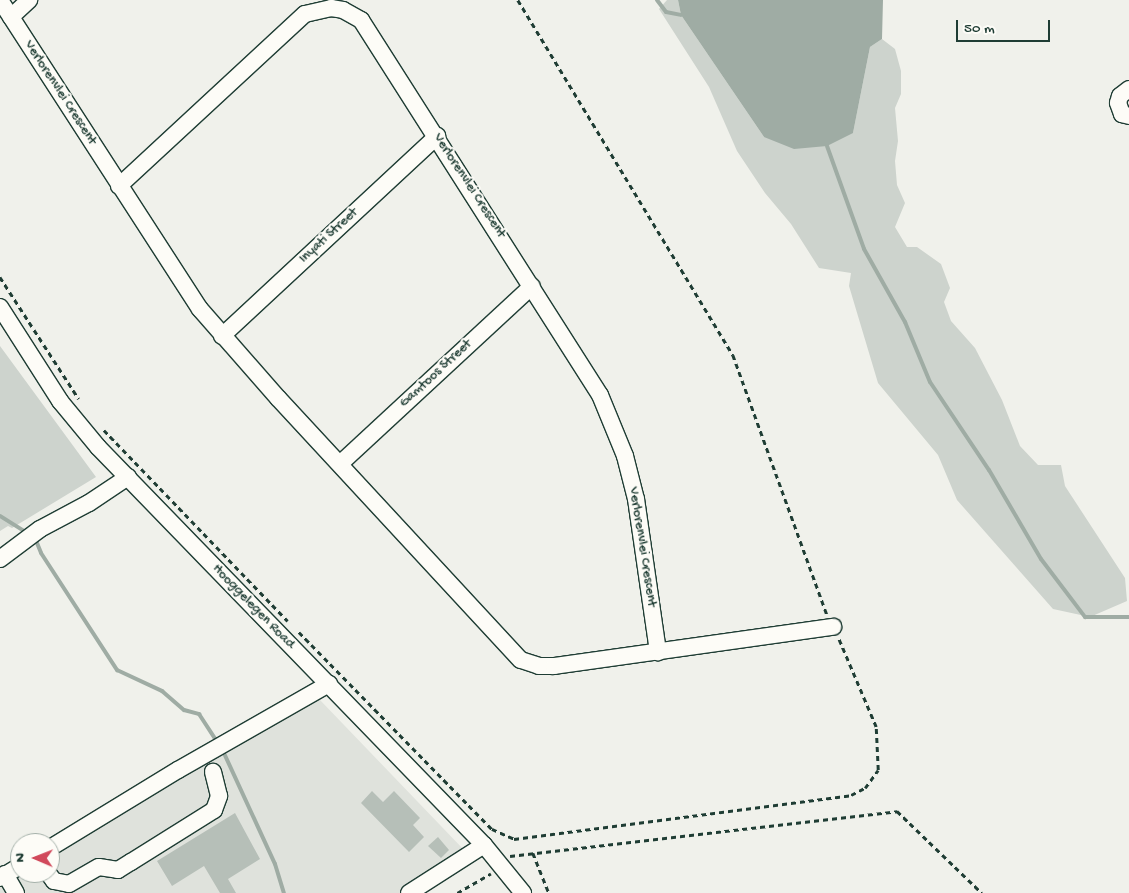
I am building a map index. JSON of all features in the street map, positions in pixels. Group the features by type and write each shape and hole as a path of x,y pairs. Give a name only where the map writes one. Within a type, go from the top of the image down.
{"street":[{"name":"Verlorenvlei Crescent","path":"0,0 176,276 222,336 521,660 538,666 554,666 833,627"},
{"path":"11,17 29,0"},
{"name":"Verlorenvlei Crescent","path":"120,186 295,21 323,9 343,10 361,20 437,136 600,395 626,456 636,499 658,652"},
{"path":"1129,88 1118,103 1122,114 1129,116"},
{"name":"Inyati Street","path":"222,336 437,136"},
{"name":"Gamtoos Street","path":"341,463 532,286"},
{"name":"Hooggelegen Road","path":"0,307 60,401 128,477 484,845 523,893"},
{"path":"0,558 40,529 89,503 128,477"},
{"path":"60,842 178,770 329,684"},
{"path":"60,882 69,884 99,867 118,870 214,810 219,796 213,772"},
{"path":"409,893 484,845"},
{"path":"3,876 16,893"}],"path":[{"path":"101,427 492,830 506,837 522,839 841,796 865,788 878,770 876,727 813,582 733,355 518,0"},
{"path":"0,277 82,405"},
{"path":"458,893 499,862 532,853 896,811 982,893"},
{"path":"532,853 549,893"}],"shaded area":[{"path":"667,0 678,0 681,15 764,137 853,133 870,47 882,39 895,49 901,71 901,94 895,108 898,141 895,161 897,185 905,203 895,227 907,247 917,247 941,264 950,288 944,302 951,321 975,348 1002,400 1020,446 1038,465 1061,465 1065,486 1125,578 1127,601 1090,617 1053,609 957,500 938,455 878,383 849,286 851,273 819,268 791,224 765,193 737,151 709,87 659,9"},
{"path":"678,0 883,0 882,39 870,47 853,133 827,146 794,149 764,137 681,15"},
{"path":"0,346 96,477 12,528 8,526 0,531"},
{"path":"320,700 465,851 401,893 0,893 0,874 10,874 10,883 60,883 60,838 312,701"}],"building":[{"path":"372,791 383,802 394,791 420,818 413,825 424,837 409,852 361,803"},
{"path":"235,813 260,859 228,879 236,893 220,893 204,866 172,886 157,861"},
{"path":"438,837 449,850 441,858 428,846"}],"waterway":[{"path":"657,0 666,12 681,15"},
{"path":"827,146 864,249 905,322 930,382 989,470 1041,559 1085,617 1129,617"},
{"path":"0,516 26,532"},
{"path":"35,538 41,553 117,670 162,691 184,710 199,714 217,742"},
{"path":"223,751 275,864 284,893"}]}
